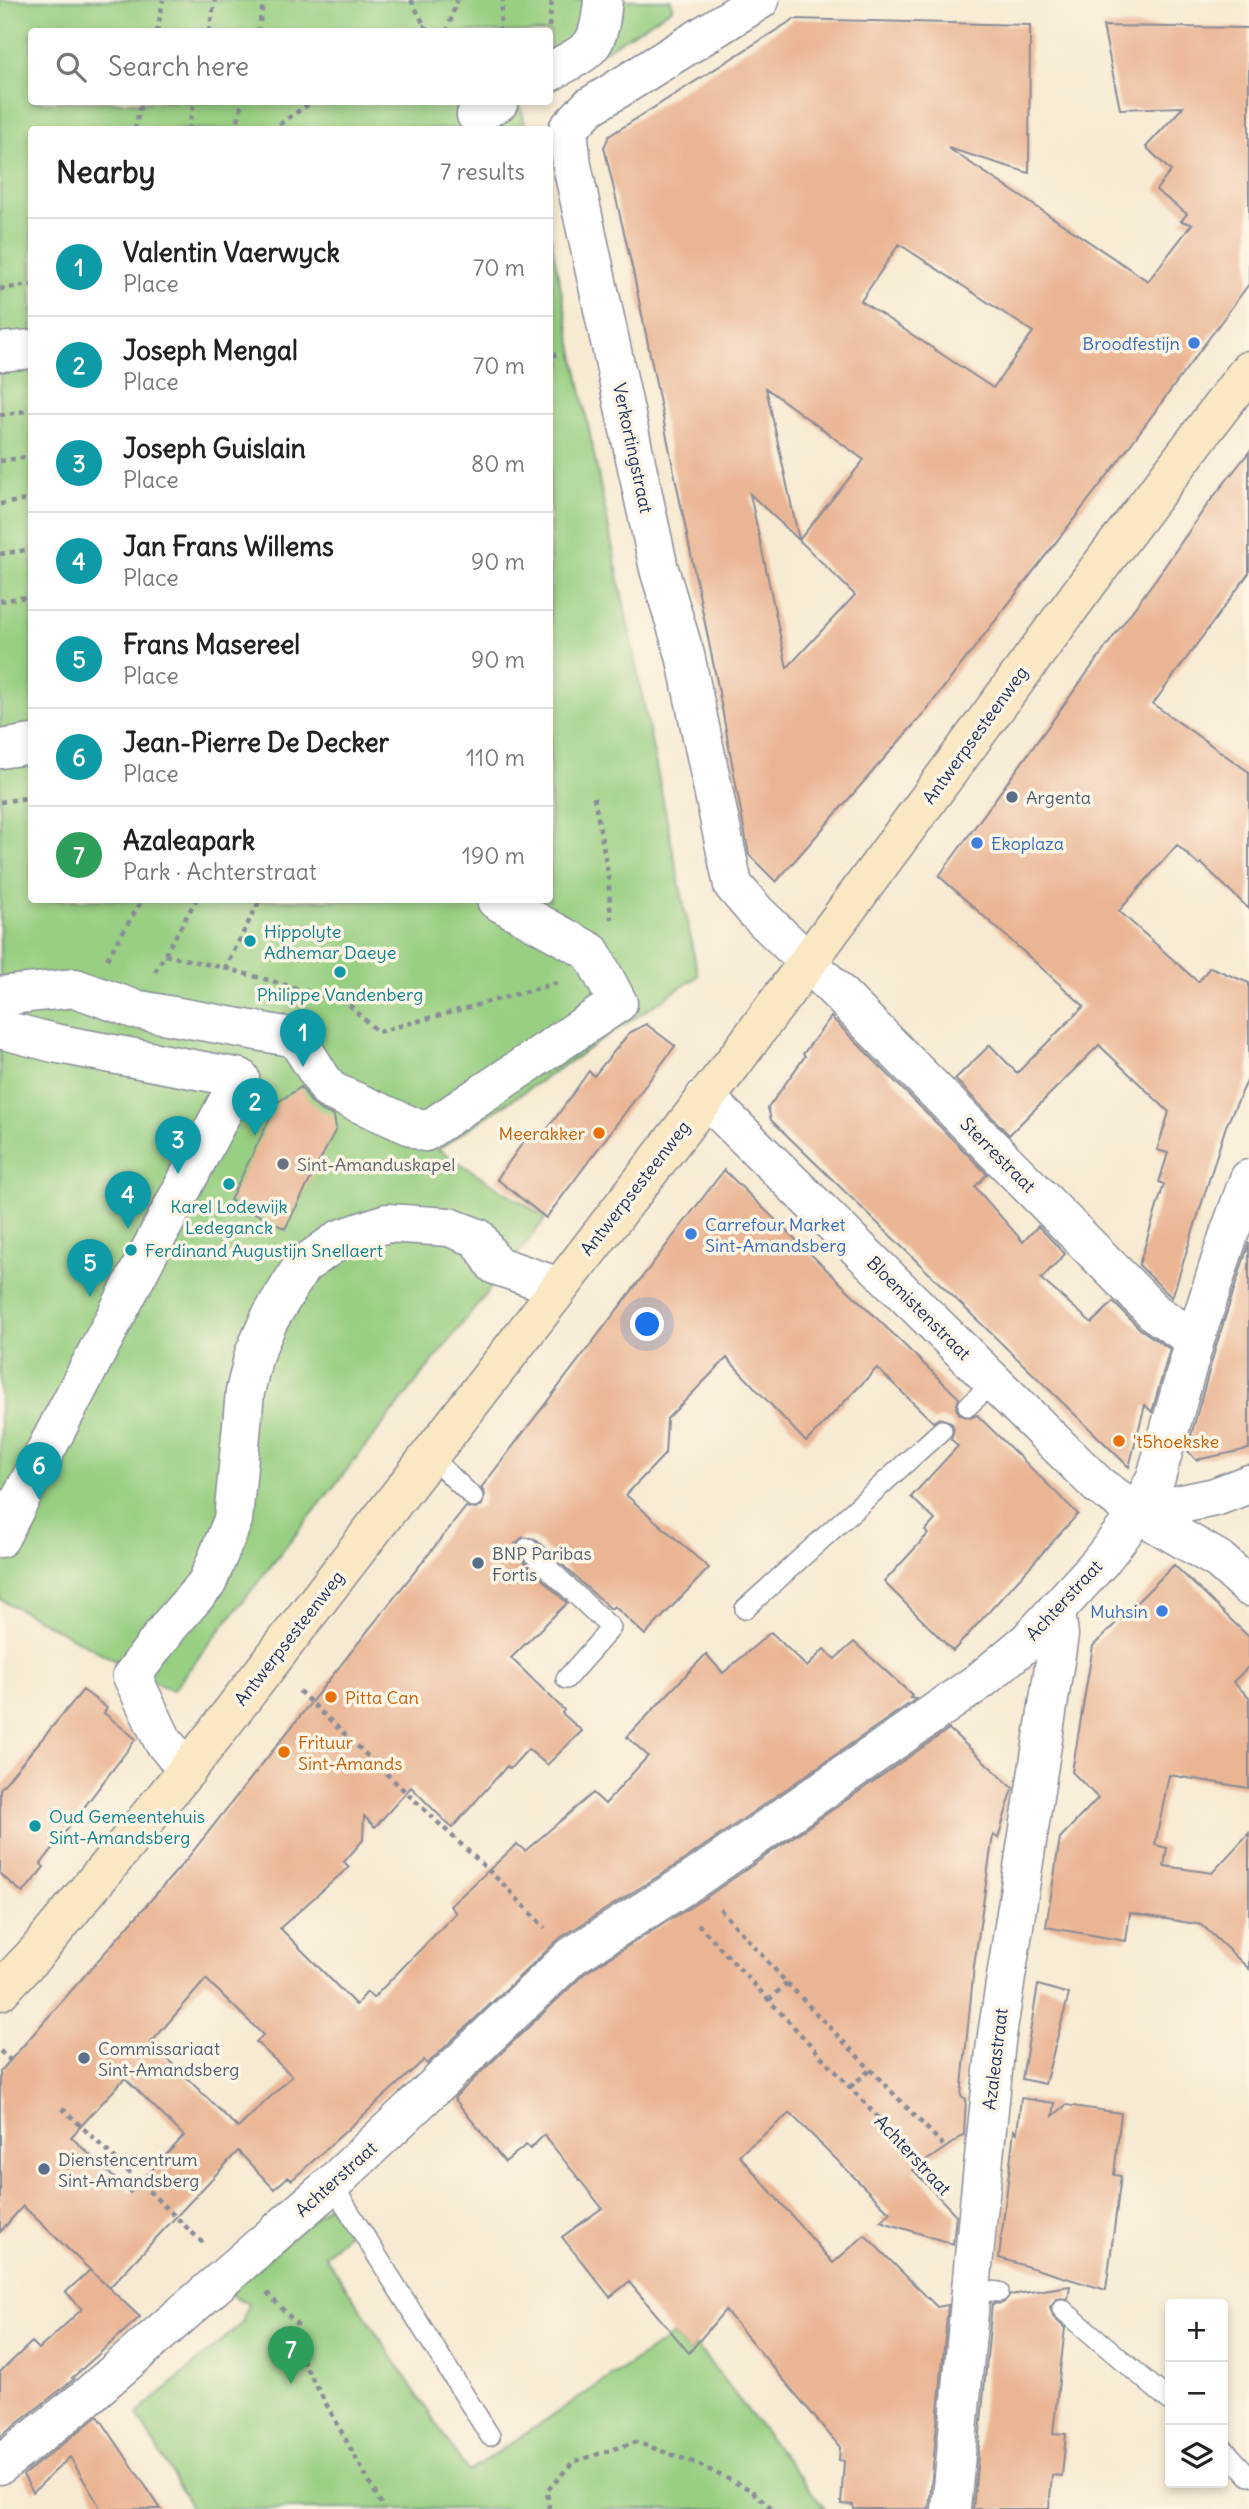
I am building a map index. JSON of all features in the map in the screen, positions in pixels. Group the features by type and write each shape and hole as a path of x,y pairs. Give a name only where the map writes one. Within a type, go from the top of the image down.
{"main road":[{"name":"Antwerpsesteenweg","path":"0,1991 30,1961 187,1770 270,1663 808,962 1249,370"}],"street":[{"path":"553,70 594,44 599,33 603,0"},
{"name":"Verkortingstraat","path":"760,0 589,107 559,134 572,165 659,569 685,655 733,885 765,922 808,962"},
{"path":"0,352 28,349"},
{"path":"0,749 28,745"},
{"path":"0,996 75,988 134,1009 296,1038 329,1090 425,1132 618,1003 591,953 501,903"},
{"name":"Sterrestraat","path":"808,962 1155,1313 1195,1340"},
{"path":"54,1043 75,988"},
{"path":"0,1029 54,1043 240,1078 0,1538"},
{"name":"Bloemistenstraat","path":"705,1097 981,1394 1098,1485 1138,1513 1219,1560 1249,1587"},
{"name":"Achterstraat","path":"0,2465 82,2401 332,2184 572,1956 682,1888 980,1681 1028,1640 1100,1562 1138,1513 1156,1477 1195,1340 1249,1179"},
{"path":"187,1770 163,1741 132,1676 170,1625 207,1583 233,1520 245,1392 254,1354 269,1320 302,1266 340,1239 387,1223 449,1227 478,1238 495,1265 559,1287"},
{"path":"1138,1513 1216,1497 1249,1484"},
{"name":"Azaleastraat","path":"951,2509 985,2290 976,2224 996,2042 1059,1635 1056,1611"}],"lane":[{"path":"745,1609 942,1430"},
{"path":"429,1455 473,1497"},
{"path":"527,1548 611,1629 566,1679"},
{"path":"332,2184 490,2436"},
{"path":"1062,2309 1165,2398"},
{"path":"1228,2453 1249,2476"}],"path":[{"path":"158,28 163,0"},
{"path":"210,28 215,0"},
{"path":"259,28 264,0"},
{"path":"411,0 426,28"},
{"path":"448,28 457,0"},
{"path":"500,28 503,0"},
{"path":"548,28 552,0"},
{"path":"421,28 425,25"},
{"path":"136,126 140,105"},
{"path":"189,126 193,105"},
{"path":"237,126 241,105"},
{"path":"277,126 308,105"},
{"path":"0,289 28,286"},
{"path":"0,415 28,411"},
{"path":"0,461 28,457"},
{"path":"0,504 28,500"},
{"path":"0,554 28,550"},
{"path":"0,601 28,597"},
{"path":"165,955 225,968 346,1002 378,1032 601,971 613,946 608,873 594,797"},
{"path":"0,802 28,798"},
{"path":"75,988 103,965 140,903"},
{"path":"134,1009 194,903"},
{"path":"225,968 259,903"},
{"path":"270,1663 503,1884 572,1956"},
{"name":"Achterstraat","path":"682,1888 787,1983 981,2186"},
{"name":"Achterstraat","path":"682,1888 769,2000 976,2224"},
{"path":"769,2000 787,1983"},
{"path":"0,2051 10,2060"},
{"path":"850,2087 871,2069"},
{"path":"62,2108 297,2324 296,2349 384,2509"},
{"path":"549,2509 547,2491 573,2462 636,2442 693,2462 751,2490 773,2509"}],"green space":[{"path":"0,0 671,0 673,8 553,83 553,28 28,28 28,105 520,105 525,126 28,126 28,903 553,903 553,249 698,976 438,1149 546,1218 172,1691 0,1599"},
{"path":"329,2204 350,2232 325,2255 468,2472 673,2335 689,2353 696,2345 825,2509 192,2509 137,2414 242,2323 248,2303 229,2294"}],"building":[{"path":"794,19 1030,25 1029,173 948,148 1148,281 1192,224 1181,221 1187,214 1156,190 1171,171 1146,147 1183,107 1120,109 1103,26 1249,28 1249,284 1114,467 924,713 776,882 749,855 717,682 633,271 604,147 609,136","holes":["899,244 1033,332 993,388 861,301","766,388 864,460 799,540","750,494 799,540 855,595 787,668"]},
{"path":"1249,452 1249,573 1153,704 1249,772 1249,909 1201,863 1199,865 1177,845 1119,911 1198,982 1210,967 1249,983 1249,1077 1226,1126 1172,1298 1139,1265 1164,1184 1159,1182 1168,1153 1157,1150 1169,1112 1099,1045 1009,1135 955,1079 990,1045 1017,1073 1084,1006 939,876 1207,505"},
{"path":"831,1017 987,1174 975,1187 1023,1242 1038,1226 1065,1254 1041,1279 1092,1323 1113,1302 1140,1329 1170,1349 1152,1412 1145,1405 1129,1467 771,1120 768,1108"},
{"path":"646,1024 675,1046 546,1218 497,1179 529,1134 542,1137 589,1071 594,1076 629,1033"},
{"name":"Sint-Amanduskapel","path":"301,1087 320,1110 334,1116 336,1129 285,1229 230,1200 278,1102"},
{"path":"724,1170 959,1398 956,1408 960,1415 970,1418 977,1415 1078,1514 953,1651 884,1582 928,1534 925,1531 935,1520 911,1497 958,1446 951,1439 954,1428 951,1422 940,1418 933,1422 877,1368 806,1442 727,1358 667,1419 665,1454 626,1495 709,1568 645,1635 614,1606 611,1609 535,1539 523,1537 515,1544 519,1557 567,1603 511,1658 582,1731 547,1765 528,1749 510,1769 507,1766 452,1828 411,1787 375,1827 364,1816 363,1840 344,1862 349,1867 280,1928 356,2005 367,1992 373,1998 456,1913 450,1906 517,1844 525,1851 593,1793 605,1804 648,1756 627,1737 706,1654 723,1673 771,1632 807,1667 824,1649 835,1659 854,1642 912,1695 910,1698 916,1699 681,1862 560,1938 427,2064 424,2060 292,2180 288,2177 274,2189 238,2151 109,2288 23,2206 0,2232 0,2072 186,1860 466,1507 476,1509 482,1505 485,1494 481,1488","holes":["206,1979 263,2035 256,2042 292,2076 238,2128 151,2043","125,2078 184,2136 130,2193 71,2137"]},
{"path":"1249,1243 1249,1449 1196,1460 1187,1450"},
{"path":"1174,1565 1249,1637 1249,1666 1233,1682 1249,1697 1249,1788 1169,1775 1155,1845 1167,1848 1164,1866 1212,1873 1249,1833 1249,1969 1202,1925 1130,1913 1126,1941 1046,1927 1060,1838 1098,1798 1072,1772 1093,1646"},
{"name":"Oud Gemeentehuis Sint-Amandsberg","path":"83,1690 107,1708 104,1713 136,1739 41,1864 44,1867 23,1893 0,1874 0,1789"},
{"path":"949,1729 1013,1788 998,1838 993,1835 974,1966 961,2096 966,2099 964,2135 913,2170 956,2215 953,2244 880,2221 890,2213 790,2113 739,2155 833,2263 865,2235 937,2307 948,2305 929,2509 854,2509 853,2505 841,2504 844,2461 839,2460 840,2447 725,2310 689,2353 629,2282 610,2297 562,2237 602,2208 544,2135 530,2149 526,2145 505,2162 454,2098 585,1973 705,1898"},
{"path":"1038,1985 1069,1994 1045,2084 1022,2079"},
{"path":"1021,2098 1055,2103 1053,2116 1066,2105 1121,2113 1114,2175 1121,2176 1106,2290 999,2258 1014,2130 1017,2133"},
{"path":"90,2270 140,2317 72,2378 74,2379 0,2437 0,2372 32,2342 39,2349 82,2309 66,2292"},
{"path":"1070,2286 1068,2299 1057,2298 1050,2307 1054,2318 1065,2328 1053,2433 1066,2434 1062,2476 1052,2475 1049,2509 973,2509 992,2304 1003,2303 1010,2295"},
{"path":"98,2416 161,2509 101,2509 70,2457 33,2492 23,2475"}],"place":[{"name":"Broodfestijn","path":"1194,343"},
{"name":"Argenta","path":"1012,797"},
{"name":"Ekoplaza","path":"977,843"},
{"name":"Hippolyte Adhemar Daeye","path":"250,941"},
{"name":"Philippe Vandenberg","path":"340,972"},
{"name":"Valentin Vaerwyck","path":"303,1067"},
{"name":"Meerakker","path":"599,1133"},
{"name":"Joseph Mengal","path":"255,1136"},
{"name":"Sint-Amanduskapel","path":"283,1164"},
{"name":"Joseph Guislain","path":"178,1174"},
{"name":"Karel Lodewijk Ledeganck","path":"229,1184"},
{"name":"Jan Frans Willems","path":"128,1229"},
{"name":"Carrefour Market Sint-Amandsberg","path":"691,1234"},
{"name":"Ferdinand Augustijn Snellaert","path":"131,1250"},
{"name":"Frans Masereel","path":"90,1297"},
{"name":"'t5hoekske","path":"1119,1441"},
{"name":"Jean-Pierre De Decker","path":"39,1500"},
{"name":"BNP Paribas Fortis","path":"478,1563"},
{"name":"Muhsin","path":"1162,1611"},
{"name":"Pitta Can","path":"331,1697"},
{"name":"Frituur Sint-Amands","path":"284,1752"},
{"name":"Oud Gemeentehuis Sint-Amandsberg","path":"35,1826"},
{"name":"Commissariaat Sint-Amandsberg","path":"84,2058"},
{"name":"Dienstencentrum Sint-Amandsberg","path":"44,2169"},
{"name":"Azaleapark","path":"291,2384"}]}
